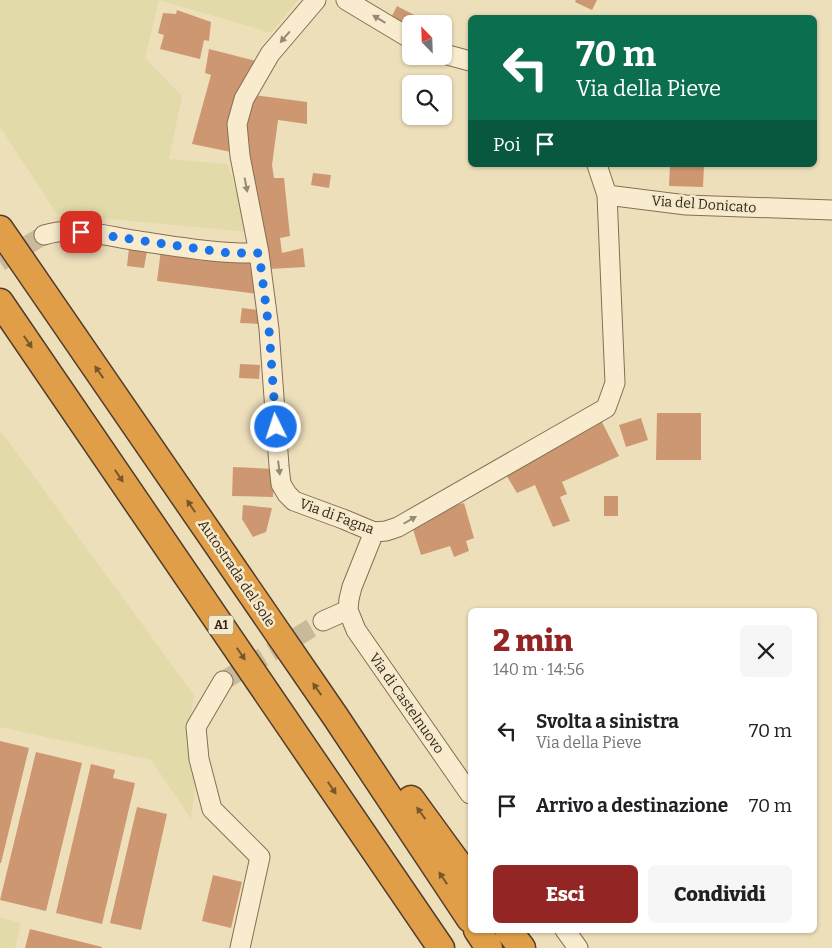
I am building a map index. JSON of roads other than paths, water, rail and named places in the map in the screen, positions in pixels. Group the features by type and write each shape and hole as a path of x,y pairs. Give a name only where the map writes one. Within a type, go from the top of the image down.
{"highway":[{"name":"Autostrada del Sole","path":"0,229 336,716 468,916"},
{"name":"A1","path":"0,302 441,948"},
{"path":"336,716 379,755 468,877"},
{"path":"479,933 489,948"},
{"path":"510,933 522,948"}],"street":[{"name":"Via di Fagna","path":"316,0 270,54 244,99 237,124 240,156 259,253 269,329 278,466 282,484 287,494 294,501 374,532 398,527 606,408 614,382 607,195"},
{"path":"346,0 402,34"},
{"path":"452,56 468,60"},
{"path":"598,167 607,195"},
{"name":"Via del Donicato","path":"607,195 686,205 832,210"},
{"path":"44,235 55,232 75,231 219,252 259,253"},
{"path":"323,621 348,610 352,587 374,532"},
{"name":"Via di Castelnuovo","path":"348,610 356,630 468,791"},
{"path":"223,681 196,727 199,759 212,809 260,857 240,948"},
{"path":"567,933 578,948"}],"tunnel":[{"path":"0,262 44,235"},
{"path":"223,681 323,621"}]}
